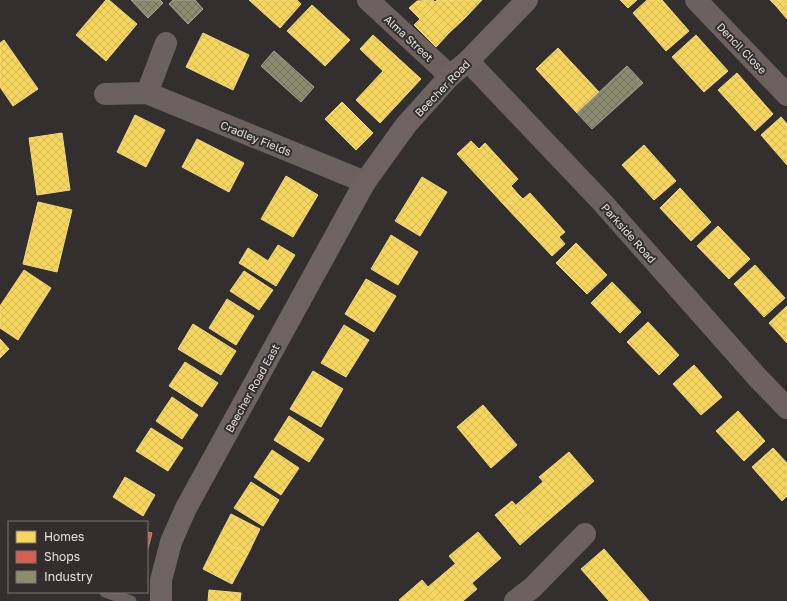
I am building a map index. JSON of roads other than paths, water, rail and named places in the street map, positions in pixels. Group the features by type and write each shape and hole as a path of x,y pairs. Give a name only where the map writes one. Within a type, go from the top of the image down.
{"street":[{"name":"Alma Street","path":"368,0 450,76"},
{"name":"Beecher Road","path":"365,182 406,125 450,76 468,61 527,0"},
{"name":"Dencil Close","path":"696,0 787,95"},
{"path":"147,93 166,44"},
{"name":"Parkside Road","path":"468,61 602,202 757,377 787,408"},
{"name":"Cradley Fields","path":"105,94 147,93 365,182"},
{"name":"Beecher Road East","path":"161,601 161,580 171,542 186,508 365,182"},
{"path":"530,597 586,534"}],"lane":[{"path":"108,593 131,601"}]}
